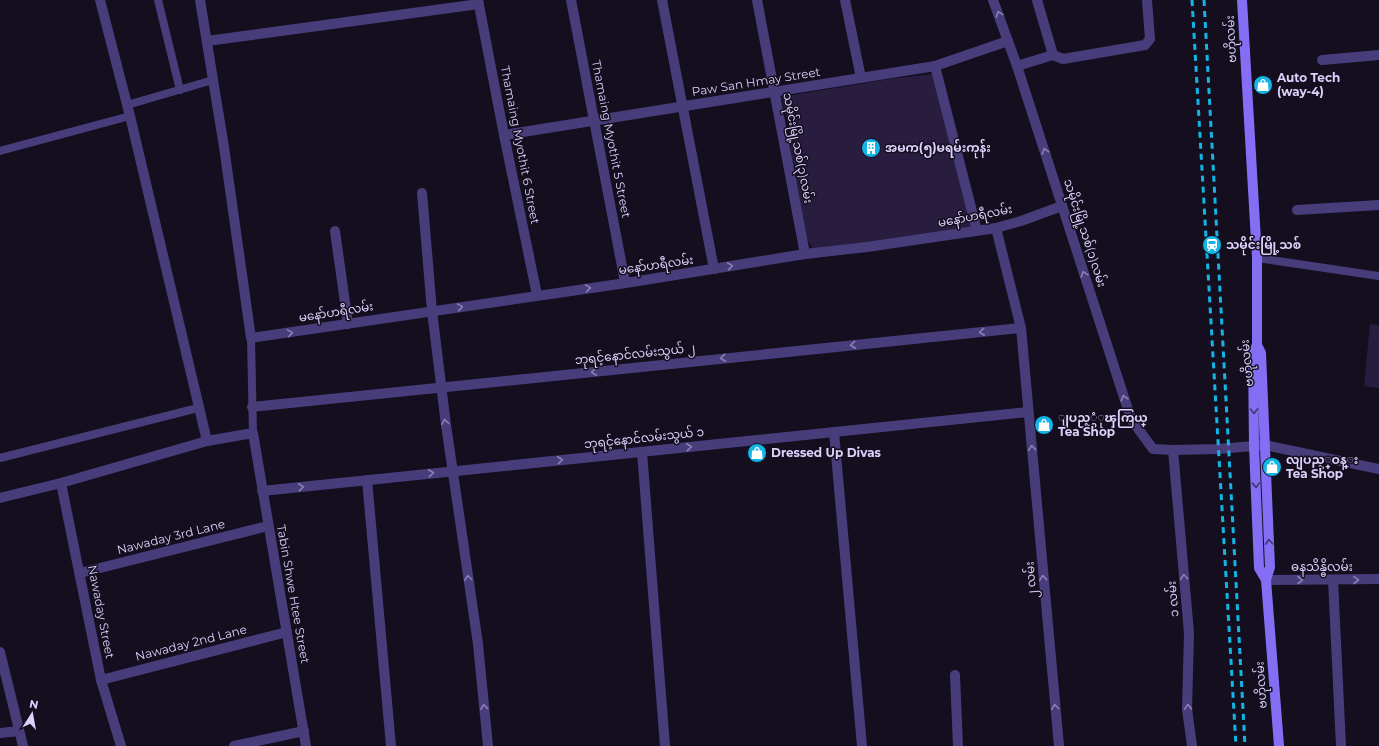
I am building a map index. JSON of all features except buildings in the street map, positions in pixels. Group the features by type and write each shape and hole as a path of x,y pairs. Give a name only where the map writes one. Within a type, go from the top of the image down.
{"main road":[{"name":"ဗဟိုလမ်း","path":"1242,0 1257,258 1257,345 1261,353 1260,445 1270,567 1266,580 1279,746"}],"street":[{"path":"100,0 130,116 207,441"},
{"path":"200,0 226,162 251,338"},
{"name":"Thamaing Myothit 5 Street","path":"571,0 625,282"},
{"path":"662,0 714,269"},
{"name":"သမိုင်းမြို့သစ်(၃)လမ်း","path":"756,0 805,254"},
{"path":"845,0 861,78"},
{"name":"သမိုင်းမြို့သစ်(၁)လမ်း","path":"993,0 1017,66 1131,419 1153,449 1174,450"},
{"path":"1037,0 1053,55"},
{"path":"1017,66 1053,55 1063,59 1144,45 1150,39 1147,0"},
{"path":"207,41 479,2"},
{"name":"Thamaing Myothit 6 Street","path":"479,2 504,135 537,295"},
{"name":"Paw San Hmay Street","path":"504,135 936,66 1008,41"},
{"path":"1322,60 1379,55"},
{"path":"936,66 977,231"},
{"path":"422,193 432,311 441,387 478,644 488,746"},
{"path":"1297,210 1379,205"},
{"name":"မနော်ဟရီလမ်း","path":"251,338 805,254 867,247 996,228 1021,221 1062,206"},
{"name":"၂ လမ်း","path":"996,228 1021,328 1059,746"},
{"path":"335,232 348,324"},
{"name":"ဘုရင့်နောင်လမ်းသွယ် ၂","path":"252,407 1021,328"},
{"name":"ဘုရင့်နောင်လမ်းသွယ် ၁","path":"262,491 1028,412"},
{"path":"834,432 862,746"},
{"path":"0,498 61,483 207,441 253,433"},
{"name":"Tabin Shwe Htee Street","path":"253,433 306,746"},
{"path":"1174,450 1260,445 1379,469"},
{"name":"၁ လမ်း","path":"1174,450 1189,633 1188,709 1192,746"},
{"path":"642,452 665,746"},
{"path":"368,480 391,746"},
{"name":"Nawaday Street","path":"61,483 101,680 121,746"},
{"name":"Nawaday 3rd Lane","path":"80,573 268,526"},
{"name":"ဓနသိန္ဓိလမ်း","path":"1266,580 1379,579"},
{"path":"1334,580 1341,746"},
{"name":"Nawaday 2nd Lane","path":"101,680 287,632"},
{"path":"0,652 23,746"},
{"path":"955,675 958,746"},
{"path":"0,733 19,731"},
{"path":"234,746 304,731"}],"lane":[{"path":"158,0 180,90"},
{"path":"127,105 213,80"},
{"path":"0,151 130,116"},
{"path":"1257,258 1379,276"},
{"path":"251,338 253,433"},
{"path":"0,458 198,408"}],"railway":[{"path":"1192,0 1236,746"},
{"path":"1204,0 1245,746"}],"place":[{"name":"Auto Tech (way-4)","path":"1263,85"},
{"name":"အမက(၅)မရမ်းကုန်း","path":"871,148"},
{"name":"သမိုင်းမြို့သစ်","path":"1212,245"},
{"name":"ျပည့္စံုၾကြယ္ Tea Shop","path":"1044,425"},
{"name":"Dressed Up Divas","path":"757,453"},
{"name":"လျပည့္ဝန္း Tea Shop","path":"1272,467"}]}
